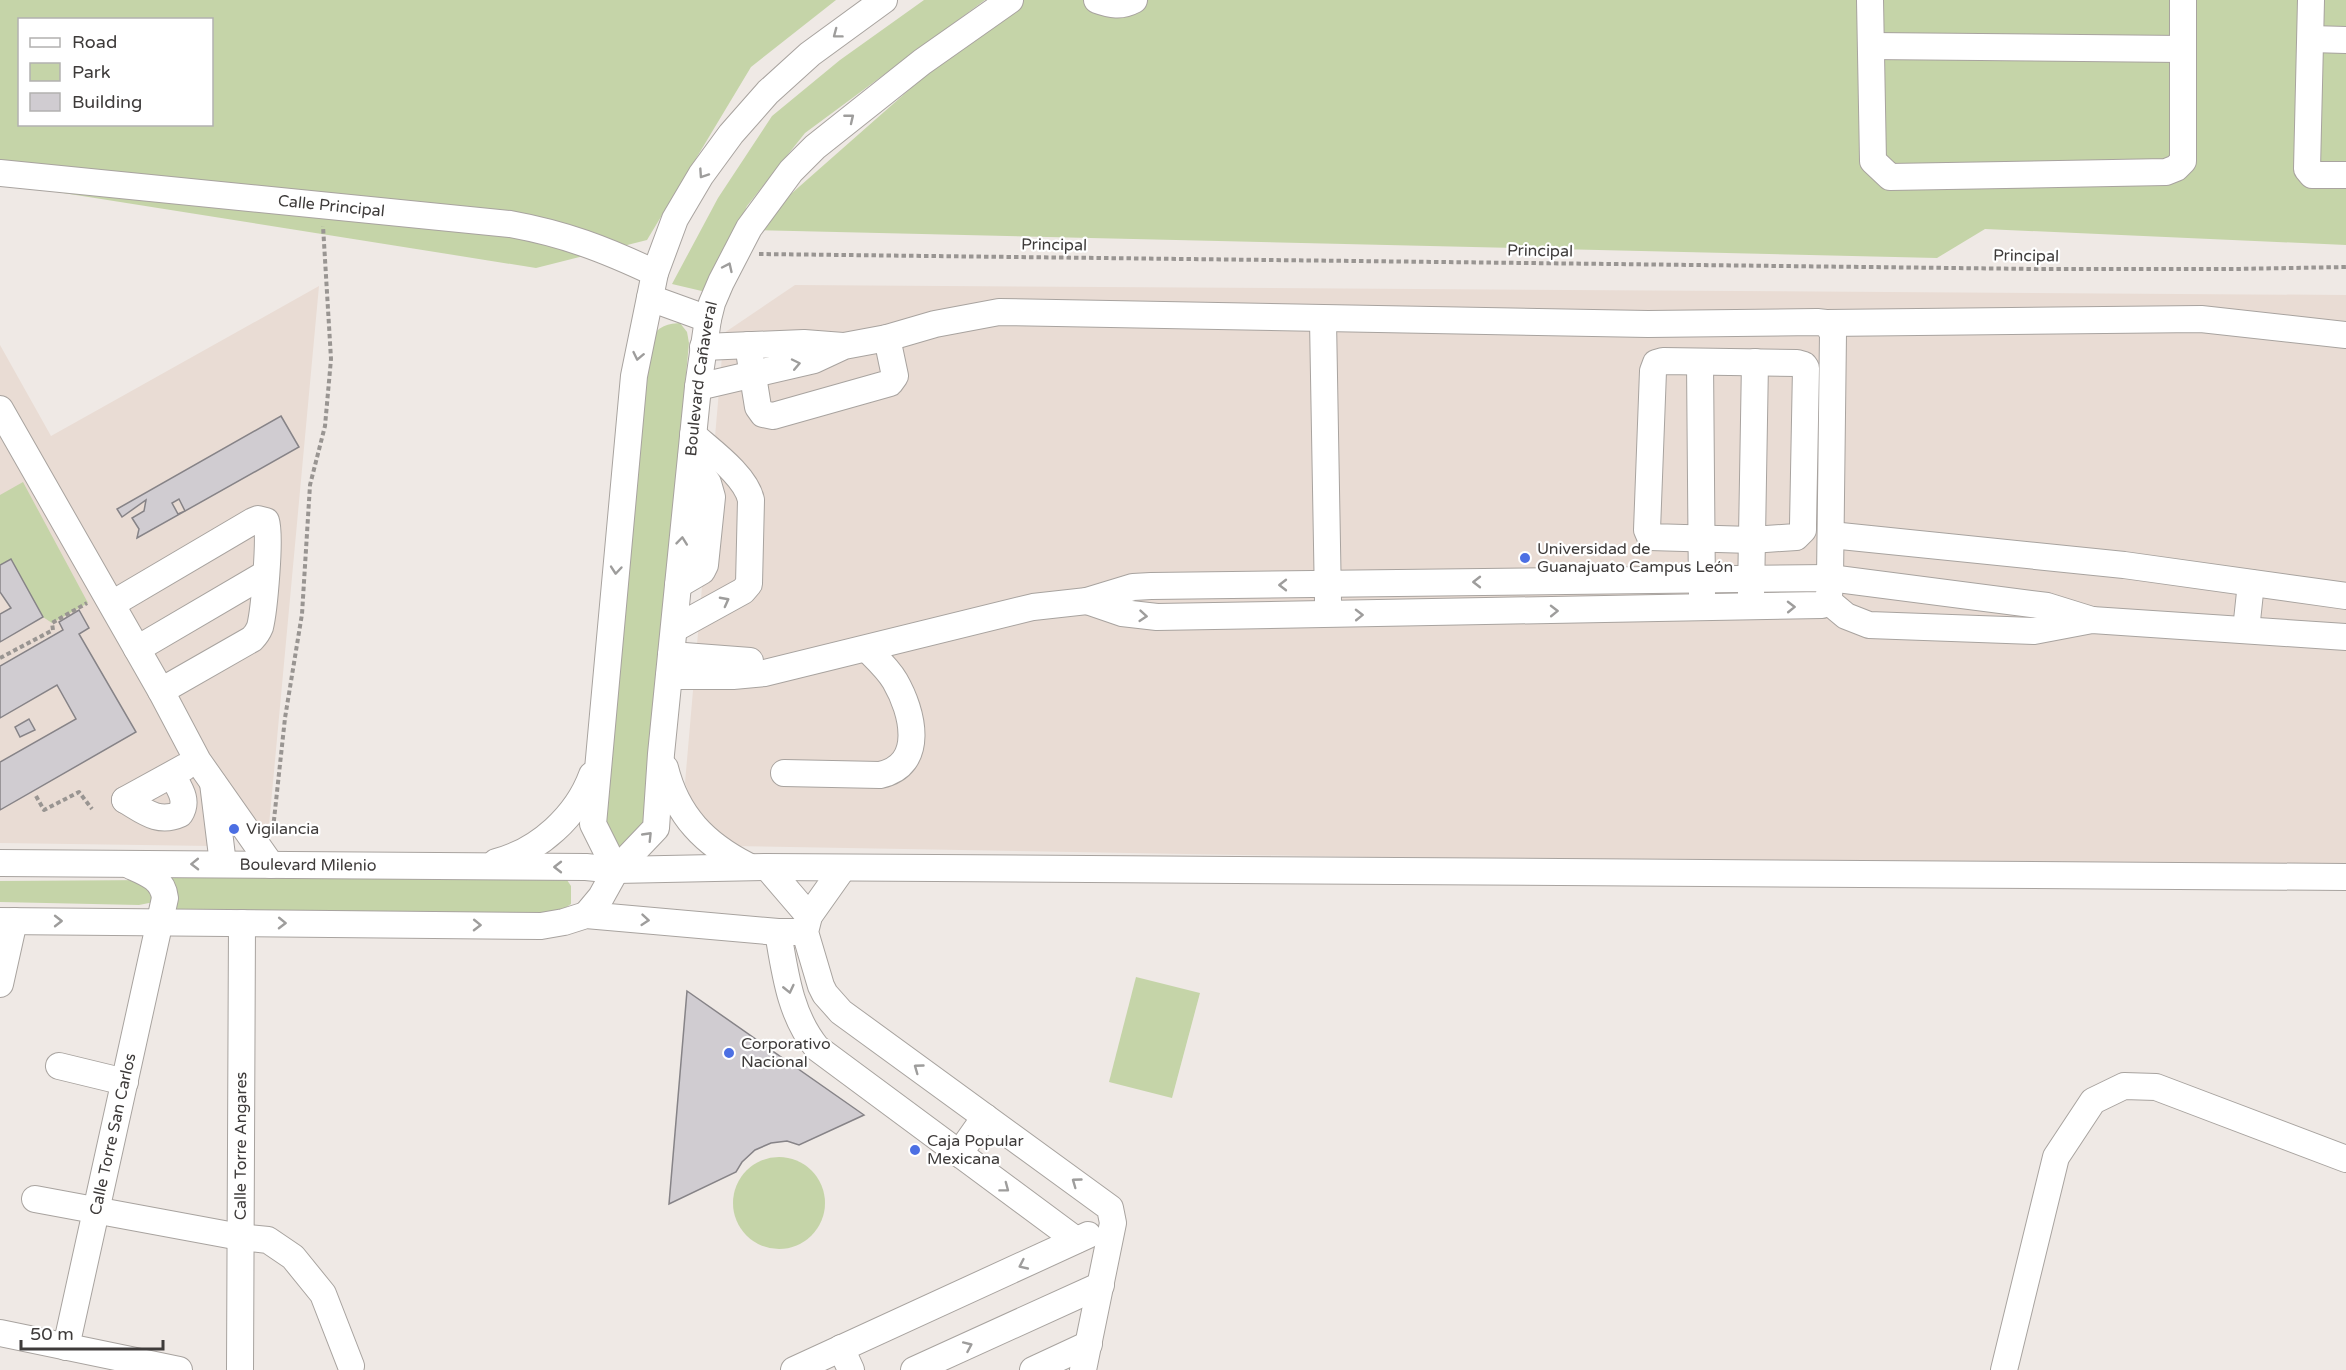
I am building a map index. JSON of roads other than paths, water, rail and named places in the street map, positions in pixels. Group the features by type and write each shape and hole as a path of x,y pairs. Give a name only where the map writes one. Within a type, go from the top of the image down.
{"street":[{"path":"616,870 593,824 634,376 655,273 675,219 701,175 731,134 768,92 810,54 884,0"},
{"name":"Boulevard Cañaveral","path":"586,915 602,897 616,870 656,828 661,754 703,347 712,303 734,254 748,228 790,171 815,147 922,62 1010,0"},
{"path":"1097,0 1115,5 1124,5 1134,0"},
{"path":"1870,0 1873,161 1890,177 2166,172 2176,168 2183,161 2183,0"},
{"path":"2311,0 2307,169 2312,175 2346,175"},
{"path":"2311,39 2346,40"},
{"path":"1871,46 2182,49"},
{"name":"Calle Principal","path":"0,173 510,224 545,231 605,249 655,273"},
{"path":"650,298 708,319"},
{"path":"698,387 814,360 844,346 886,338 935,324 999,312 1323,320 1648,324 2201,319 2346,335"},
{"path":"1323,320 1328,615"},
{"path":"1087,601 1122,613 1156,617 1818,606 1829,590 1831,535 1834,338 1832,329 1826,324"},
{"path":"748,345 758,407 763,414 772,417 890,383 895,376 886,338"},
{"path":"703,347 804,343 844,346"},
{"path":"1663,361 1755,362 1797,363 1804,365 1806,371 1803,530 1796,537 1791,538 1701,540 1652,538 1647,530 1654,366 1663,361"},
{"path":"1700,362 1702,608"},
{"path":"1751,608 1755,362"},
{"path":"0,409 206,770 271,865"},
{"path":"674,628 743,591 749,584 751,500 748,489 740,479 692,446"},
{"path":"108,598 258,519 266,521 265,574 261,621 257,634 161,691"},
{"path":"1831,535 2124,565 2346,596"},
{"path":"137,650 265,574"},
{"path":"670,666 733,676 765,673 1033,607 1087,601 1132,587 1752,579 1829,590 2047,606 2092,620 2346,637"},
{"path":"2246,630 2251,583"},
{"path":"1829,590 1846,616 1869,625 2034,631 2092,620"},
{"path":"784,773 880,776 892,773 906,760 912,736 902,695 889,673 867,649"},
{"path":"661,754 669,784 682,812 701,835 724,854 759,867 807,924 818,977 825,994 832,1003 841,1012 1107,1205 1112,1213 1113,1223 1083,1370"},
{"path":"478,867 506,859 532,847 555,830 579,801 589,784 598,758"},
{"path":"171,775 206,770"},
{"path":"206,770 223,864"},
{"name":"Boulevard Milenio","path":"0,863 130,866 223,864 586,867 616,870 759,867 2346,877"},
{"name":"Calle Torre San Carlos","path":"66,1347 165,898 162,886 153,877 130,866"},
{"path":"0,984 7,921 541,926 586,915 778,932 807,924 843,868"},
{"name":"Calle Torre Angares","path":"240,1370 242,923"},
{"path":"778,932 792,1002 804,1029 817,1048 1076,1240"},
{"path":"804,1029 832,1003"},
{"path":"59,1066 125,1082"},
{"path":"2004,1370 2056,1157 2093,1101 2124,1086 2156,1087 2346,1159"},
{"path":"959,1154 985,1117"},
{"path":"35,1198 240,1237 268,1240 293,1257 323,1294 351,1366"},
{"path":"794,1370 846,1359 1113,1223"},
{"path":"914,1370 1101,1285"},
{"path":"0,1333 179,1370"},
{"path":"1033,1370 1089,1344"}],"place":[{"name":"Universidad de Guanajuato Campus León","path":"1525,558"},
{"name":"Vigilancia","path":"234,829"},
{"name":"Corporativo Nacional","path":"729,1053"},
{"name":"Caja Popular Mexicana","path":"915,1150"}]}
